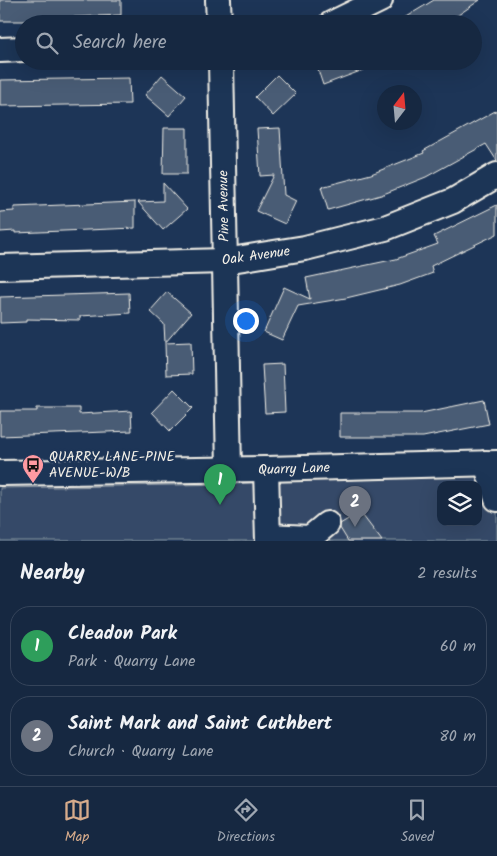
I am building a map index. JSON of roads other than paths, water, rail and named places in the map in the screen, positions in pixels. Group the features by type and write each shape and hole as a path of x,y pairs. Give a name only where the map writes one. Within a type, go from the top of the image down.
{"street":[{"path":"218,0 219,15"},
{"path":"350,15 380,0"},
{"path":"0,50 15,50"},
{"name":"Pine Avenue","path":"220,70 229,470"},
{"name":"Oak Avenue","path":"0,268 225,261 305,248 385,228 453,201 497,175"},
{"path":"492,463 496,499"},
{"name":"Quarry Lane","path":"0,472 266,470 492,463"},
{"path":"266,470 268,538 310,538 327,524"}],"place":[{"name":"QUARRY LANE-PINE AVENUE-W/B","path":"33,484"},
{"name":"Cleadon Park","path":"220,505"},
{"name":"Saint Mark and Saint Cuthbert","path":"355,527"}]}
